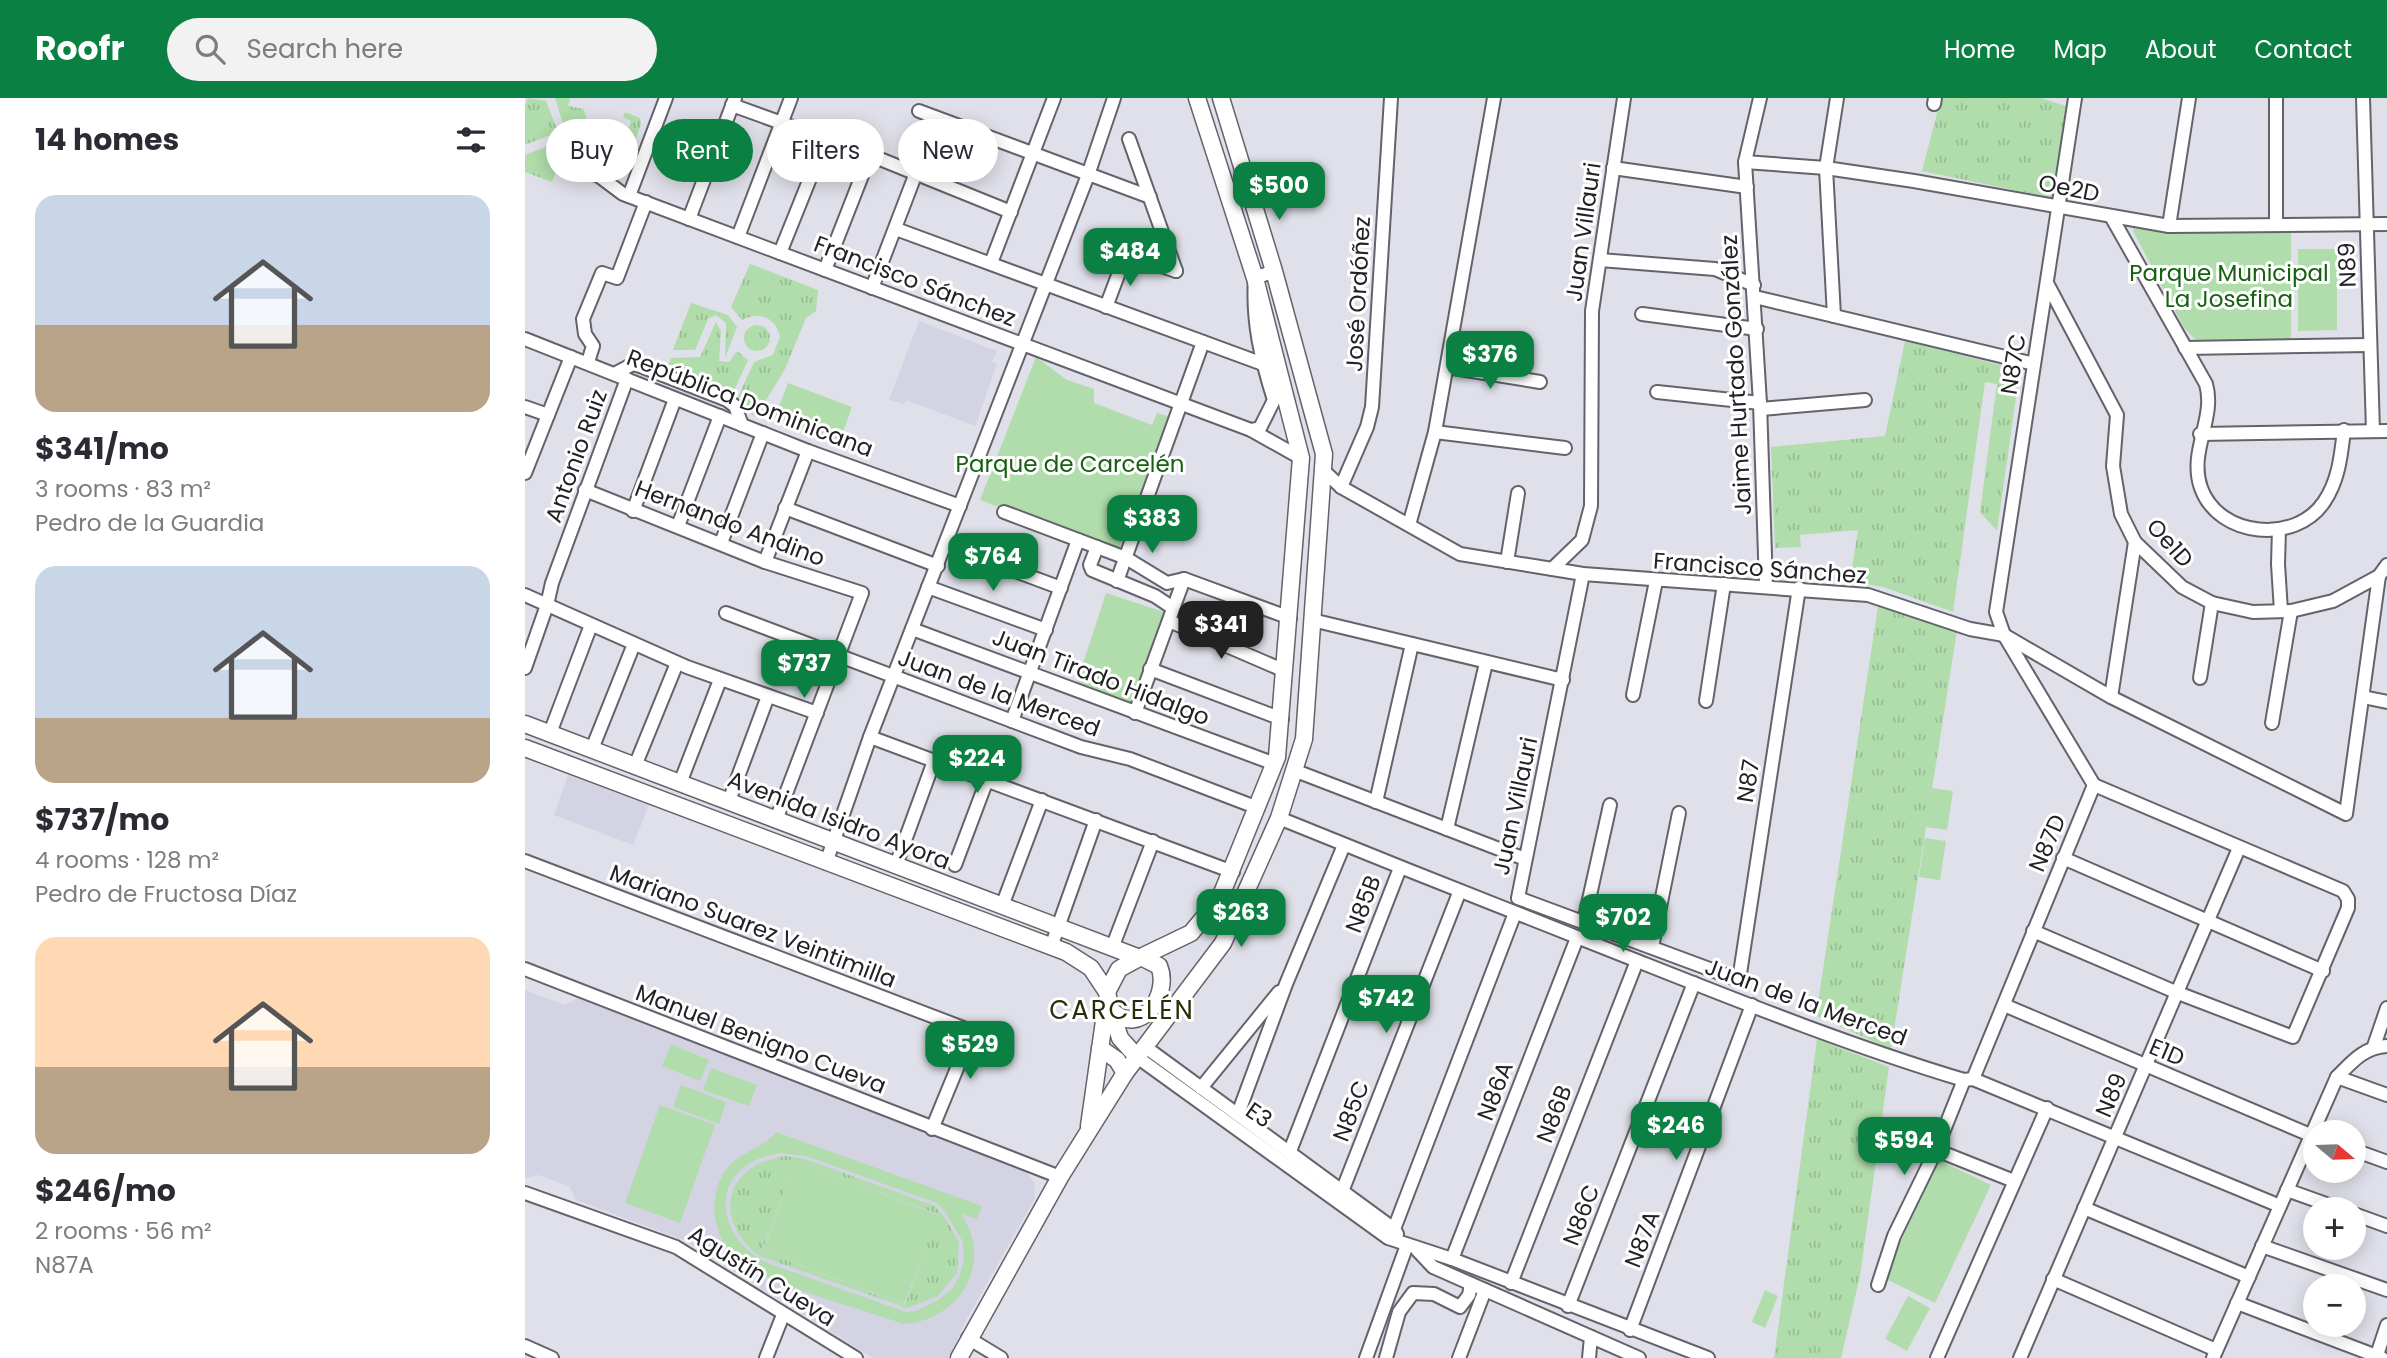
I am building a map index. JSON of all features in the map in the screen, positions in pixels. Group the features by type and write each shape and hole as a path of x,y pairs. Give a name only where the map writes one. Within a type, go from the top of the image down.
{"street":[{"path":"629,196 666,98"},
{"path":"783,119 791,98"},
{"path":"991,263 1054,98"},
{"path":"826,863 870,737 1089,175 1114,98"},
{"path":"1088,1132 1108,1001 1119,969 1191,933 1220,898 1233,872 1275,764 1282,719 1301,458 1255,278 1197,98"},
{"path":"959,1358 1059,1178 1125,1073 1223,943 1279,818 1304,739 1324,471 1321,437 1221,98"},
{"name":"José Ordóñez","path":"1341,487 1367,427 1372,407 1391,98"},
{"path":"1409,525 1434,432 1495,98"},
{"name":"Juan Villauri","path":"1552,569 1582,540 1591,506 1592,311 1624,98"},
{"path":"1745,163 1759,98"},
{"path":"1833,316 1826,168 1837,98"},
{"path":"2169,226 2189,98"},
{"path":"2276,98 2276,224"},
{"name":"N89","path":"2363,98 2373,431"},
{"name":"N87C","path":"2004,635 1996,612 2033,364 2048,285 2073,99"},
{"path":"689,219 734,102 770,119"},
{"path":"919,111 1150,197"},
{"path":"1106,307 1126,254 1176,271 1129,139"},
{"path":"738,237 767,161"},
{"name":"Oe2D","path":"1745,163 1826,168 2169,226 2387,224"},
{"name":"Jaime Hurtado González","path":"1745,163 1761,406 1766,586"},
{"path":"1613,168 1747,187"},
{"name":"Francisco Sánchez","path":"608,182 629,196 1251,430 1301,458"},
{"path":"780,253 809,182"},
{"path":"825,270 859,182"},
{"path":"872,288 913,182"},
{"path":"938,182 1011,212"},
{"path":"1227,193 1248,185"},
{"path":"587,362 593,346 585,334 583,319 602,273 617,278 646,202"},
{"path":"2112,218 2208,390 2208,411 2200,434 2196,460 2201,490 2220,514 2250,530 2280,529 2301,523 2324,503 2340,468 2344,430"},
{"path":"896,229 1263,364"},
{"path":"1600,260 1715,269 1754,291 1833,316 2033,364"},
{"path":"1255,278 1274,271"},
{"path":"1251,430 1259,428 1274,400 1263,364 1253,311 1255,278"},
{"name":"Oe1D","path":"2048,285 2117,415 2115,478 2121,514 2135,542 2182,587 2212,603 2253,612 2286,611 2333,601 2383,571"},
{"path":"1642,314 1757,329"},
{"name":"República Dominicana","path":"525,339 808,451 960,506"},
{"path":"1117,581 1203,342"},
{"path":"2185,348 2370,345"},
{"path":"525,472 571,357"},
{"path":"622,376 633,364 727,400 735,406 742,425"},
{"path":"1447,367 1539,382"},
{"name":"Antonio Ruiz","path":"525,667 622,376"},
{"path":"1657,392 1761,406 1865,400"},
{"path":"633,511 675,399"},
{"path":"525,407 548,415"},
{"path":"677,526 720,416"},
{"path":"2200,434 2344,430 2387,432"},
{"path":"1434,432 1565,448"},
{"path":"721,543 763,433"},
{"path":"765,562 808,451"},
{"name":"Francisco Sánchez","path":"1324,471 1341,487 1460,554 1583,574 1868,595 1970,629 2004,635 2111,697 2346,814 2363,697"},
{"name":"Hernando Andino","path":"585,490 765,562 862,593 838,656"},
{"path":"1507,562 1518,494"},
{"path":"785,508 938,566"},
{"path":"1004,512 1126,558 1152,575 1171,583"},
{"path":"2272,723 2286,611 2278,564 2280,529"},
{"path":"1012,721 1079,540"},
{"path":"2111,697 2135,542"},
{"path":"944,545 1061,588"},
{"path":"1097,547 1090,568 1155,596 1173,608"},
{"path":"2383,571 2363,697 2387,702"},
{"name":"Juan Villauri","path":"1583,574 1518,898 1739,980"},
{"path":"1155,596 1163,594 1171,583 1184,579 1290,618"},
{"path":"1135,713 1184,579"},
{"path":"1633,695 1656,581"},
{"path":"1706,701 1724,584"},
{"path":"928,587 1046,630"},
{"name":"N87","path":"1739,980 1799,588"},
{"path":"525,595 677,663 817,713"},
{"path":"2200,678 2212,603"},
{"name":"Juan de la Merced","path":"726,613 1090,750 1130,759 1258,808"},
{"path":"1313,620 1563,680"},
{"path":"1168,621 1285,671"},
{"path":"550,733 591,625"},
{"name":"Juan Tirado Hidalgo","path":"912,629 1099,696 1135,713 1275,764"},
{"path":"2004,635 2094,785 2343,891 2349,899 2348,908 2323,971 2293,1037 2178,993 2033,931"},
{"path":"592,749 634,644"},
{"path":"1376,802 1412,644"},
{"path":"776,820 838,656"},
{"path":"635,766 677,663"},
{"path":"1447,829 1486,663"},
{"path":"1150,669 1282,719"},
{"path":"670,804 720,680"},
{"path":"729,801 768,696"},
{"name":"Avenida Isidro Ayora","path":"525,724 1139,957"},
{"path":"870,737 1233,872"},
{"name":"Avenida Isidro Ayora","path":"525,748 1073,955 1091,968 1108,1001"},
{"path":"896,865 934,761"},
{"path":"1296,771 1525,859"},
{"path":"955,865 987,780"},
{"name":"N87D","path":"1968,1080 2004,1004 2094,785"},
{"path":"1002,906 1042,800"},
{"path":"1584,922 1610,805"},
{"path":"1652,947 1679,813"},
{"name":"Juan de la Merced","path":"1279,818 1459,893 1752,1005 2046,1108 2280,1206"},
{"path":"1051,947 1096,820"},
{"path":"1112,948 1153,841"},
{"path":"1238,1114 1286,984 1345,845"},
{"name":"N89","path":"2026,1356 2053,1279 2239,848"},
{"path":"2063,859 2323,971"},
{"name":"Mariano Suarez Veintimilla","path":"525,861 966,1029 967,1044 932,1129"},
{"name":"N85B","path":"1290,1151 1400,868"},
{"name":"N85C","path":"1343,1189 1459,893"},
{"path":"1366,1358 1515,914"},
{"name":"N86A","path":"1452,1259 1577,938"},
{"path":"1139,957 1152,960 1162,974 1161,991 1142,1037 1141,1051"},
{"name":"N86B","path":"1511,1283 1637,961"},
{"name":"Manuel Benigno Cueva","path":"525,970 1059,1178"},
{"name":"N86C","path":"1568,1306 1694,983"},
{"path":"1201,1088 1286,984"},
{"path":"1108,1001 1130,1020 1142,1018 1152,1009"},
{"name":"E3","path":"1108,1001 1120,1038 1201,1088 1290,1151 1343,1189 1404,1241"},
{"name":"E1D","path":"2004,1004 2303,1132"},
{"name":"N87A","path":"1630,1330 1752,1005"},
{"path":"2320,1120 2337,1077 2353,1060 2381,1046 2387,1008"},
{"path":"1100,1048 1117,1060 1125,1073"},
{"name":"E3","path":"1141,1051 1388,1238 1404,1241 1452,1259 1630,1330 1705,1353"},
{"path":"2337,1077 2387,1095"},
{"path":"1878,1285 1894,1236 1968,1080"},
{"path":"1937,1358 2046,1108"},
{"path":"1936,1150 2014,1181"},
{"path":"2366,1154 2387,1162"},
{"path":"2053,1279 2214,1354 2303,1157"},
{"path":"2287,1190 2307,1197"},
{"name":"Agustín Cueva","path":"525,1193 676,1247 852,1357"},
{"path":"2084,1208 2249,1277"},
{"path":"2366,1218 2387,1226"},
{"path":"1404,1241 1433,1267 1639,1358"},
{"path":"2262,1246 2387,1290"},
{"path":"1386,1358 1399,1312 1413,1293 1434,1294 1460,1307 1469,1295 1471,1284"},
{"path":"1459,1358 1485,1290"},
{"path":"2237,1303 2378,1357 2387,1325"},
{"path":"766,1358 783,1315"},
{"path":"1589,1358 1591,1337"},
{"path":"968,1338 1000,1358"},
{"path":"525,1346 552,1358"}],"shaded area":[{"path":"919,321 997,351 992,362 997,364 975,426 906,400 904,404 889,400"},
{"path":"568,775 649,805 633,845 554,815"},
{"path":"525,990 565,1005 578,998 1026,1172 1034,1182 1035,1198 965,1322 949,1358 873,1358 683,1240 576,1200 569,1186 538,1175 525,1178"}],"green space":[{"path":"528,98 546,101 553,119 546,119 546,137 525,145 525,107"},
{"path":"555,98 570,98 568,106 584,109 586,119 562,119"},
{"path":"1941,98 2041,98 2066,106 2052,198 1922,171"},
{"path":"625,112 640,118 638,132 638,119 623,117"},
{"path":"546,147 546,180 525,172 525,155"},
{"name":"Parque Municipal La Josefina","path":"2134,225 2291,230 2291,340 2207,343 2195,339 2184,328 2133,231"},
{"path":"2298,249 2337,249 2337,330 2298,331"},
{"path":"750,264 818,290 816,311 806,318 785,369 756,417 747,411 738,397 754,362 773,355 780,337 771,320 755,316 742,320 731,307"},
{"path":"691,303 728,315 737,327 725,358 726,323 716,315 708,319 695,350 673,350"},
{"path":"716,322 721,331 719,361 729,362 737,351 748,360 733,393 667,367 671,358 700,357"},
{"path":"757,325 766,329 770,338 766,347 757,351 748,347 744,338 748,329"},
{"path":"1905,341 2020,370 1997,531 1980,512 1997,384 1985,382 1953,612 1883,587 1850,581 1858,530 1800,535 1801,547 1775,548 1771,447 1885,436"},
{"name":"Parque de Carcelén","path":"1036,357 1067,380 1094,389 1094,403 1152,425 1157,413 1171,417 1118,552 980,500"},
{"path":"788,383 852,407 840,441 775,417"},
{"path":"1106,593 1167,613 1135,706 1077,682"},
{"path":"1878,606 1957,631 1891,1049 1816,1016"},
{"path":"1932,788 1953,791 1947,830 1926,827"},
{"path":"1925,838 1946,841 1940,880 1919,877"},
{"path":"1817,1039 1889,1067 1860,1276 1841,1358 1774,1358"},
{"path":"671,1044 709,1060 700,1081 662,1066"},
{"path":"711,1068 757,1085 749,1106 703,1090"},
{"path":"681,1085 726,1102 719,1124 673,1107"},
{"path":"660,1105 715,1125 680,1223 625,1203"},
{"path":"776,1132 982,1206 977,1219 961,1214 970,1232 974,1251 966,1286 956,1300 942,1312 924,1320 904,1324 779,1282 734,1256 720,1235 716,1223 715,1198 718,1186 723,1174 735,1160 770,1139","holes":["779,1153 806,1156 937,1203 963,1242 964,1259 960,1275 952,1289 940,1299 916,1311 906,1312 770,1264 744,1246 734,1233 726,1205 728,1190 735,1176 748,1164 767,1156"]},
{"path":"786,1156 805,1159 935,1206 959,1243 957,1273 938,1296 907,1308 759,1256 744,1241 734,1225 730,1210 738,1181 749,1170 765,1161","holes":["796,1161 938,1214 905,1305 762,1251"]},
{"path":"1939,1160 1991,1185 1935,1303 1884,1278"},
{"path":"796,1161 938,1215 904,1304 763,1251"},
{"path":"1765,1290 1778,1296 1765,1328 1752,1322"},
{"path":"1908,1296 1930,1308 1907,1351 1885,1339"}],"district":[{"name":"CARCELÉN","path":"1122,1010"}]}
